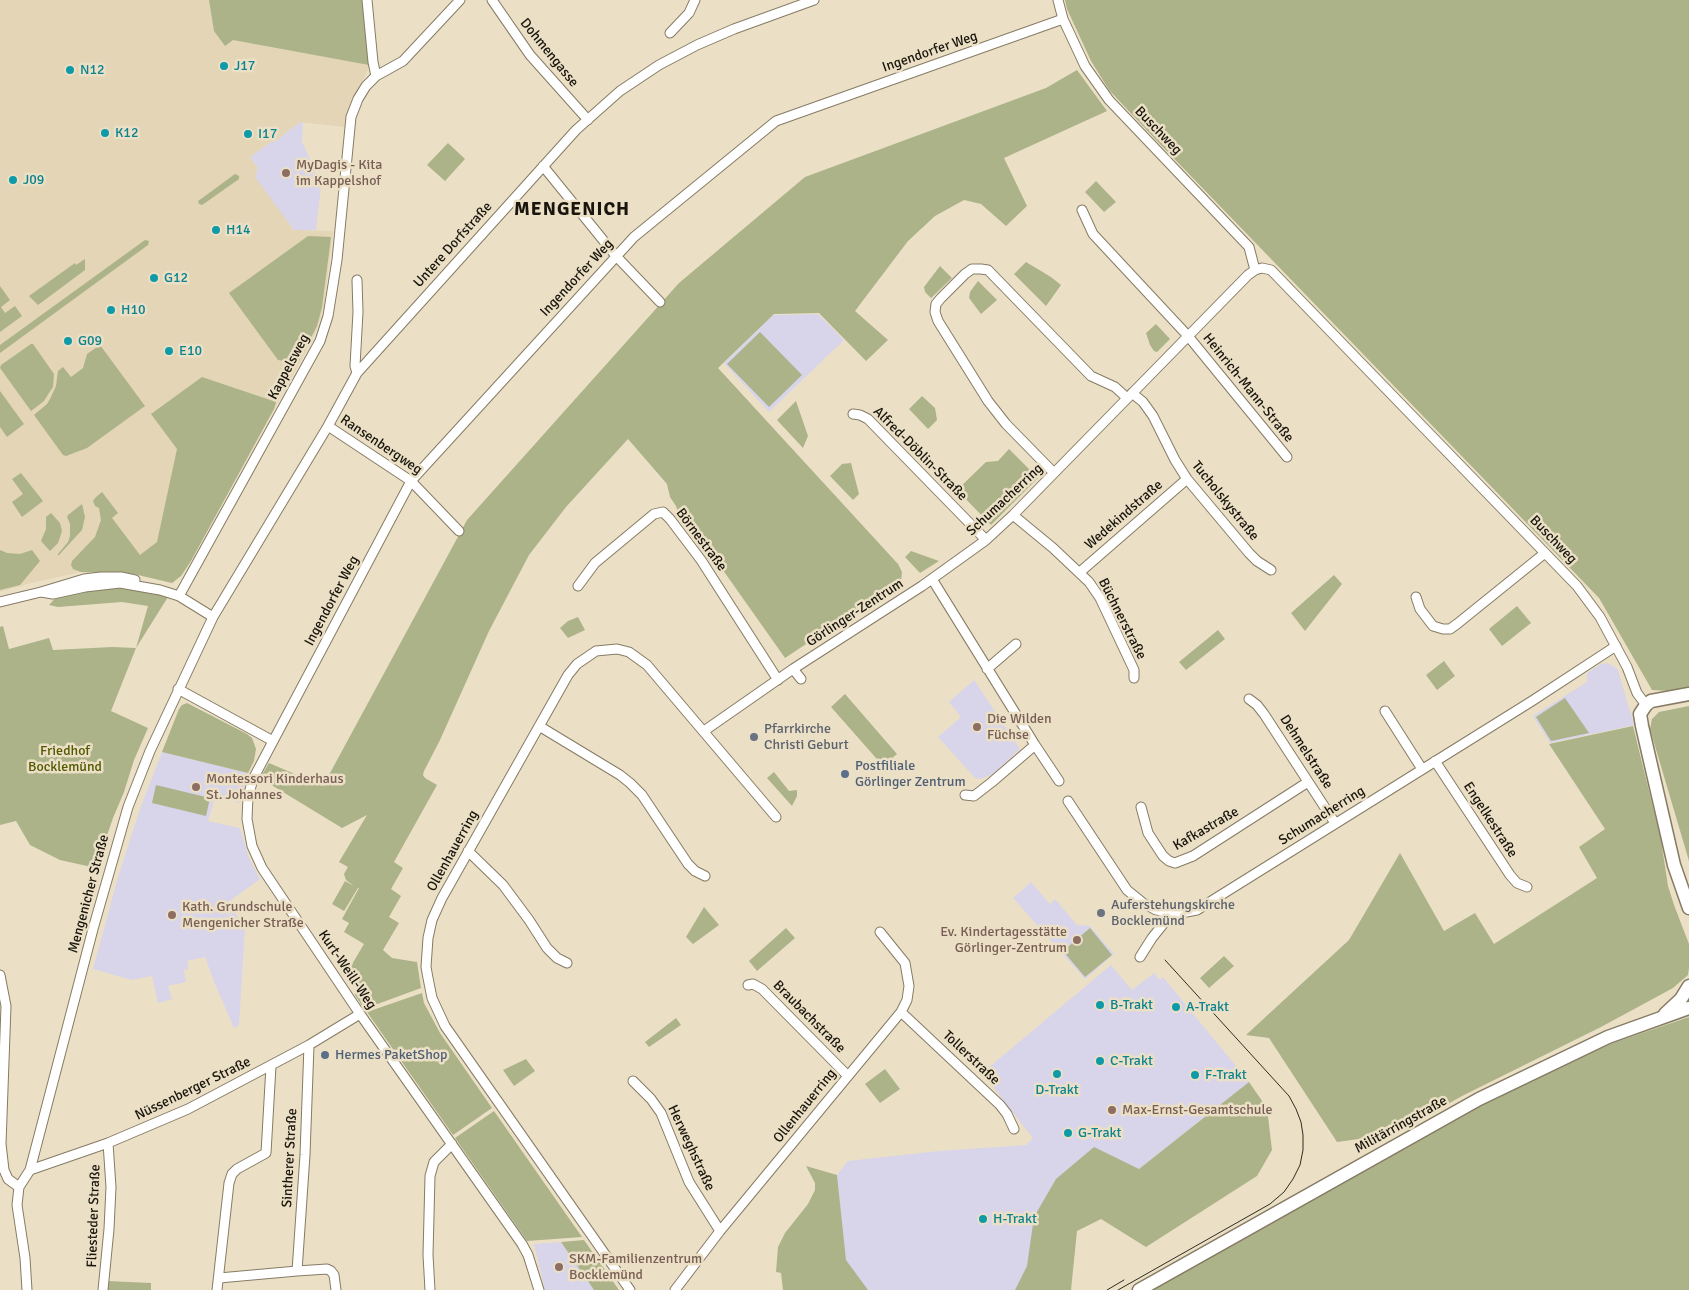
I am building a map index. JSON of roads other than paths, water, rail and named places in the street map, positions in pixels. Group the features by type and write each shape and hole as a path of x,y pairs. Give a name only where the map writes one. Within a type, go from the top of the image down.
{"main road":[{"path":"1689,694 1651,701 1640,714 1674,865 1689,908"},
{"path":"1664,1016 1681,999 1689,986"},
{"name":"Militärringstraße","path":"1139,1290 1478,1099 1608,1037 1689,1008"}],"street":[{"path":"368,0 373,62 376,76 403,60 460,0"},
{"name":"Dohmengasse","path":"492,0 530,54 588,120"},
{"path":"670,33 689,13 695,0"},
{"name":"Untere Dorfstraße","path":"213,617 328,426 357,373 543,166 588,120 620,91 659,65 734,29 814,0"},
{"name":"Buschweg","path":"1058,0 1063,19 1085,66 1109,100 1248,247 1259,269 1271,270 1278,277 1590,602 1627,666 1637,693 1646,705"},
{"name":"Ingendorfer Weg","path":"273,740 411,481 634,237 776,121 1063,19"},
{"name":"Kappelsweg","path":"179,596 320,341 328,316 337,260 351,117 358,99 366,86 376,76"},
{"path":"543,166 616,256 660,302"},
{"name":"Heinrich-Mann-Straße","path":"1082,210 1093,234 1188,336 1287,457"},
{"name":"Tucholskystraße","path":"1054,473 1018,437 988,401 938,321 935,312 936,304 972,269 981,268 988,270 994,275 1090,376 1143,402 1153,416 1187,480 1250,553 1261,564 1271,570"},
{"name":"Schumacherring","path":"932,579 986,540 1013,515 1188,336 1259,269"},
{"path":"357,280 358,312 355,366 357,373"},
{"name":"Alfred-Döblin-Straße","path":"853,414 868,418 986,540"},
{"name":"Ransenbergweg","path":"328,426 411,481 459,532"},
{"name":"Wedekindstraße","path":"1080,572 1187,480"},
{"name":"Börnestraße","path":"578,586 596,564 654,514 663,512 701,560 778,680"},
{"name":"Büchnerstraße","path":"1013,515 1053,548 1089,582 1100,598 1134,670 1134,678"},
{"path":"1416,597 1420,608 1433,626 1450,629 1545,553"},
{"path":"932,579 1059,781"},
{"name":"Görlinger-Zentrum","path":"704,731 793,669 932,579"},
{"path":"0,602 41,592 53,594 85,587 120,583 160,590 179,596 213,617"},
{"name":"Mengenicher Straße","path":"19,1187 30,1170 120,832 150,752 213,617"},
{"path":"987,668 1016,644"},
{"name":"Schumacherring","path":"1068,801 1127,890 1142,903 1156,910 1168,913 1197,910 1532,701 1616,646"},
{"name":"Ollenhauerring","path":"630,1290 445,1026 432,998 426,969 428,938 432,920 468,851 576,664 596,651 617,649 629,652 647,665 776,817"},
{"path":"793,669 801,679"},
{"path":"178,689 273,740"},
{"name":"Dehmelstraße","path":"1249,699 1264,714 1336,823"},
{"path":"1385,711 1422,770"},
{"path":"539,726 620,774 630,783 642,795 688,864 695,872 705,876"},
{"name":"Kurt-Weill-Weg","path":"273,740 252,779 248,797 247,819 252,846 262,868 360,1014 522,1244 528,1255 539,1290"},
{"path":"965,795 974,796 1035,745"},
{"name":"Engelkestraße","path":"1435,761 1510,875 1527,888"},
{"name":"Kafkastraße","path":"1141,807 1148,833 1164,856 1169,861 1175,863 1192,856 1308,782"},
{"path":"468,851 503,885 547,948 557,958 567,963"},
{"path":"1140,957 1164,923 1168,913"},
{"name":"Ollenhauerring","path":"675,1290 720,1231 901,1012 907,1000 909,986 905,963 880,932"},
{"path":"0,974 6,1006 1,1144 4,1170 8,1178 19,1187 17,1205 28,1290"},
{"name":"Braubachstraße","path":"748,985 753,984 762,989 848,1076"},
{"name":"Tollerstraße","path":"901,1012 1000,1105 1007,1114 1014,1129"},
{"name":"Nüssenberger Straße","path":"30,1170 108,1143 188,1109 271,1066 360,1014"},
{"name":"Sintherer Straße","path":"297,1271 305,1155 309,1045"},
{"path":"217,1290 229,1183 232,1174 237,1169 266,1153 271,1066"},
{"name":"Herweghstraße","path":"633,1081 651,1099 661,1113 686,1175 720,1231"},
{"name":"Fliesteder Straße","path":"103,1290 111,1187 108,1143"},
{"path":"430,1290 428,1255 430,1176 434,1162 452,1144"},
{"path":"219,1278 327,1269 334,1275 336,1290"}],"tram line":[{"path":"1118,1290 1270,1204 1284,1192 1293,1179 1300,1165 1303,1150 1301,1122 1289,1096 1165,960"},
{"path":"1107,1290 1124,1280"}],"place":[{"name":"J17","path":"224,66"},
{"name":"N12","path":"70,70"},
{"name":"K12","path":"105,133"},
{"name":"I17","path":"248,134"},
{"name":"MyDagis - Kita im Kappelshof","path":"286,173"},
{"name":"J09","path":"13,180"},
{"name":"H14","path":"216,230"},
{"name":"G12","path":"154,278"},
{"name":"H10","path":"111,310"},
{"name":"G09","path":"68,341"},
{"name":"E10","path":"169,351"},
{"name":"Die Wilden Füchse","path":"977,727"},
{"name":"Pfarrkirche Christi Geburt","path":"754,737"},
{"name":"Postfiliale Görlinger Zentrum","path":"845,774"},
{"name":"Montessori Kinderhaus St. Johannes","path":"196,787"},
{"name":"Auferstehungskirche Bocklemünd","path":"1101,913"},
{"name":"Kath. Grundschule Mengenicher Straße","path":"172,915"},
{"name":"Ev. Kindertagesstätte Görlinger-Zentrum","path":"1077,940"},
{"name":"B-Trakt","path":"1100,1005"},
{"name":"A-Trakt","path":"1176,1007"},
{"name":"Hermes PaketShop","path":"325,1055"},
{"name":"C-Trakt","path":"1100,1061"},
{"name":"D-Trakt","path":"1057,1074"},
{"name":"F-Trakt","path":"1195,1075"},
{"name":"Max-Ernst-Gesamtschule","path":"1112,1110"},
{"name":"G-Trakt","path":"1068,1133"},
{"name":"H-Trakt","path":"983,1219"},
{"name":"SKM-Familienzentrum Bocklemünd","path":"559,1267"}],"district":[{"name":"MENGENICH","path":"572,210"}],"park label":[{"name":"Friedhof Bocklemünd","path":"65,760"}]}
